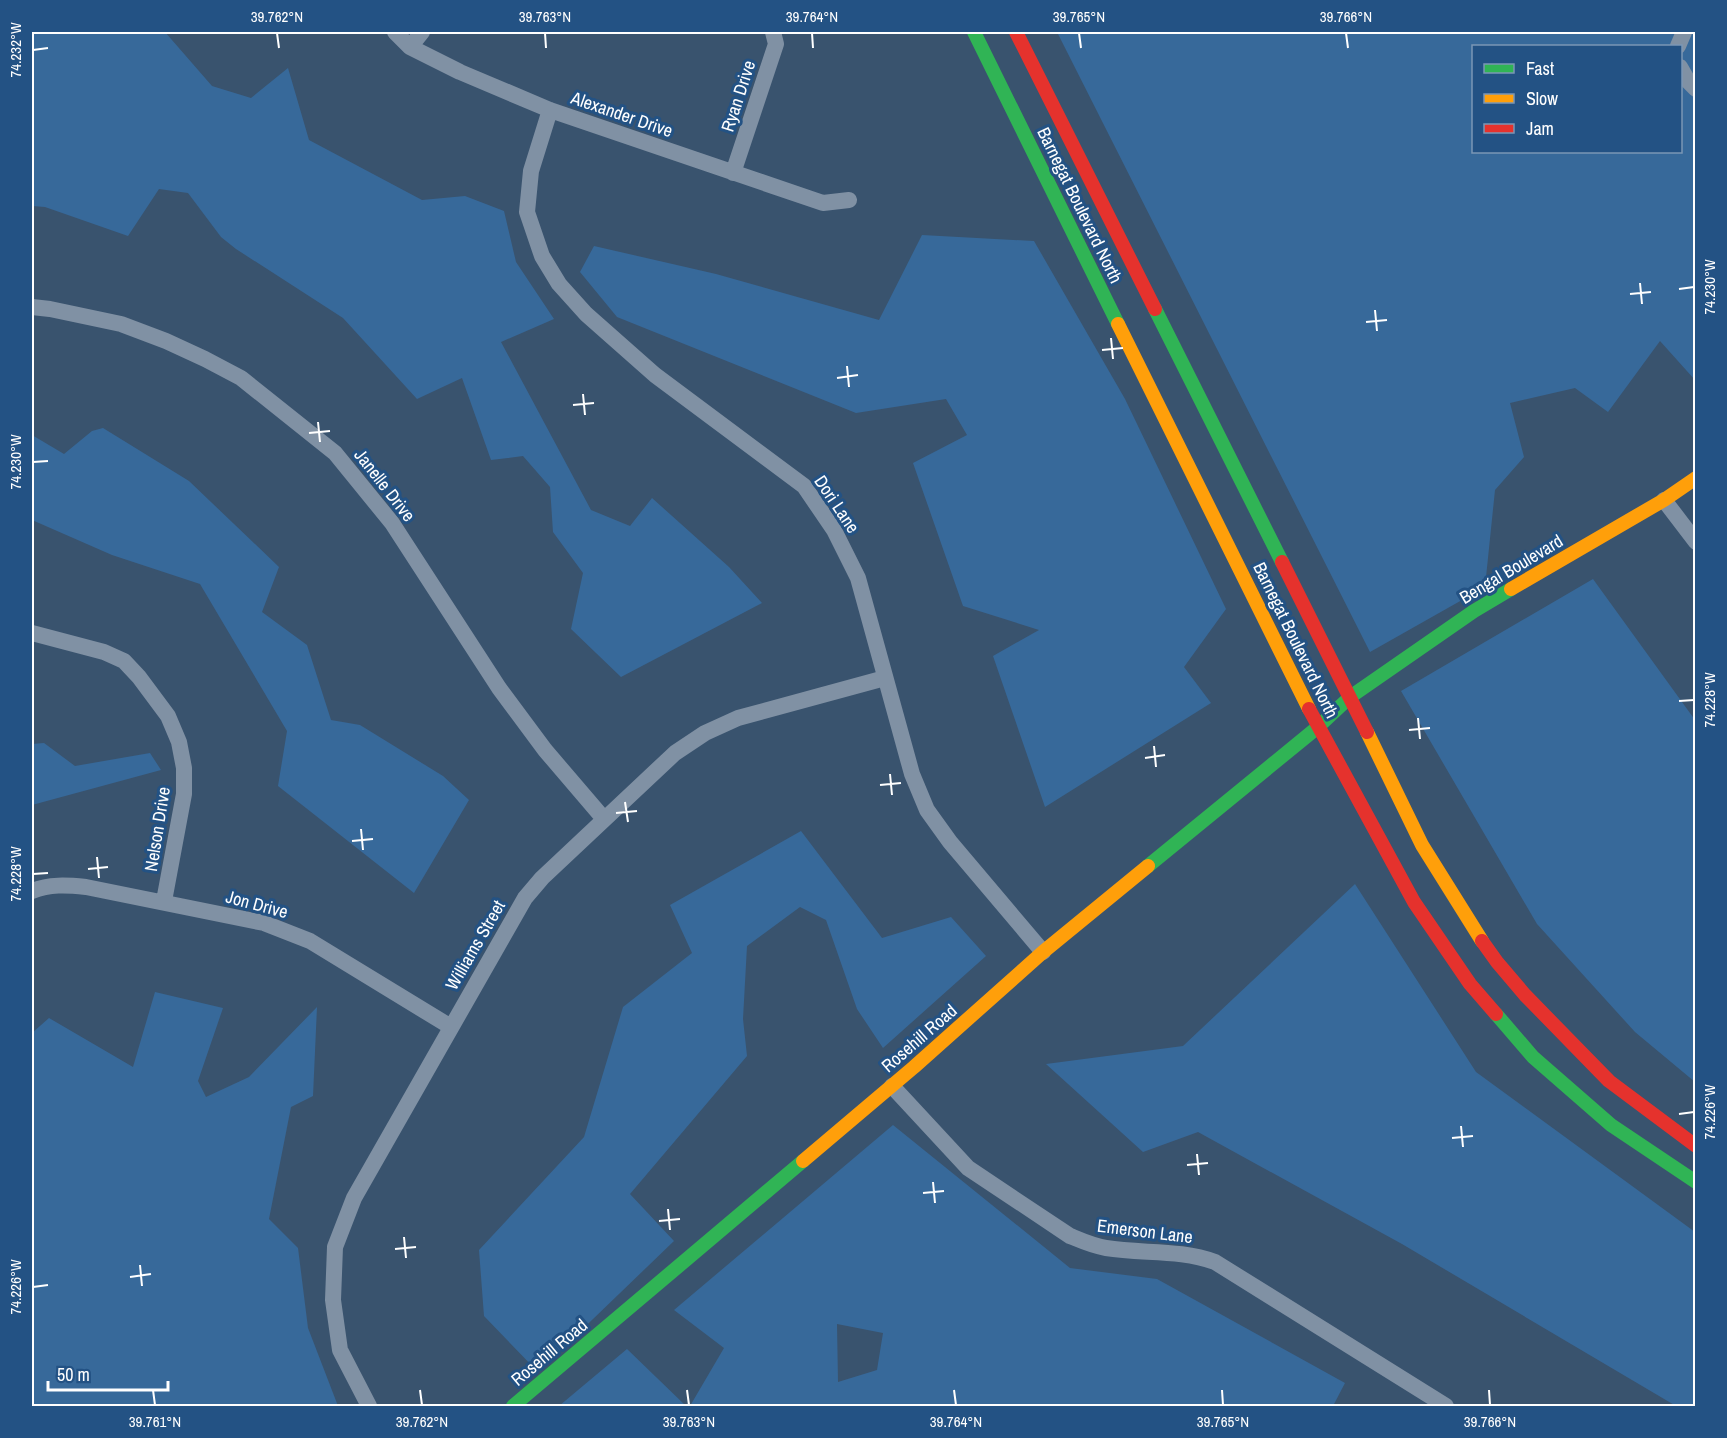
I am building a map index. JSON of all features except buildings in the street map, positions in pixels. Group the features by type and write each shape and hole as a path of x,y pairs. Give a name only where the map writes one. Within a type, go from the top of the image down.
{"street":[{"name":"Alexander Drive","path":"395,32 410,47 460,72 550,110 823,203 849,200"},
{"path":"410,47 422,32"},
{"name":"Ryan Drive","path":"734,172 776,44 773,32"},
{"name":"Barnegat Boulevard North","path":"974,32 1318,727 1414,902 1470,984 1533,1057 1611,1125 1695,1182"},
{"name":"Barnegat Boulevard North","path":"1016,32 1422,845 1468,920 1497,962 1525,995 1609,1081 1695,1146"},
{"path":"1682,70 1695,89"},
{"name":"Dori Lane","path":"550,110 531,171 527,212 542,256 559,284 586,314 655,375 804,486 834,530 858,578 912,774 927,810 950,842 1042,952"},
{"name":"Janelle Drive","path":"32,307 121,324 205,359 241,378 336,453 392,523 500,688 545,750 604,819"},
{"name":"Bengal Boulevard","path":"1350,698 1474,611 1664,500 1695,478"},
{"path":"1664,500 1695,542"},
{"name":"Nelson Drive","path":"32,633 104,652 124,661 168,716 179,742 184,768 184,794 164,902"},
{"name":"Williams Street","path":"369,1407 340,1350 333,1300 335,1247 354,1198 525,898 542,878 675,753 705,733 738,718 885,678"},
{"name":"Rosehill Road","path":"513,1407 892,1086 1042,952 1318,727 1350,698"},
{"name":"Jon Drive","path":"32,891 44,886 63,884 86,887 264,923 310,941 451,1028"},
{"name":"Emerson Lane","path":"892,1086 968,1168 1070,1236 1088,1244 1106,1248 1198,1256 1215,1262 1446,1407"}],"shaded area":[{"path":"32,32 165,32 212,86 251,98 288,68 309,140 422,200 465,196 504,211 516,262 554,319 501,342 591,510 630,526 652,498 729,567 762,603 621,677 571,629 583,573 553,532 550,487 523,456 491,460 462,378 417,399 343,318 221,237 188,193 159,189 128,236 45,207 32,206"},
{"path":"1057,32 1695,32 1695,380 1660,341 1608,412 1575,388 1510,403 1524,457 1495,490 1485,587 1370,652"},
{"path":"922,235 1034,241 1125,399 1226,609 1184,667 1211,703 1045,807 993,656 1039,630 963,606 913,463 967,435 946,399 856,413 617,317 580,272 594,246 716,274 879,320"},
{"path":"103,428 189,481 279,567 262,612 307,645 331,720 360,725 443,776 469,800 414,893 278,786 287,731 200,584 112,555 32,520 32,435 64,454 92,431"},
{"path":"1593,579 1695,720 1695,1082 1635,1032 1537,924 1401,691"},
{"path":"44,743 75,766 150,753 161,770 32,805 32,744"},
{"path":"801,831 882,938 951,917 986,956 883,1048 857,1009 826,920 800,907 747,946 743,1019 747,1056 630,1194 674,1241 538,1372 484,1316 479,1250 584,1137 623,1007 692,953 670,905"},
{"path":"1355,884 1476,1072 1695,1232 1695,1406 1676,1406 1402,1244 1198,1132 1143,1152 1046,1064 1183,1046"},
{"path":"155,992 223,1008 198,1081 206,1097 249,1077 317,1007 313,1096 291,1107 269,1219 298,1248 308,1328 338,1406 32,1406 32,1033 49,1018 133,1067"},
{"path":"893,1125 1070,1268 1157,1279 1345,1383 1333,1406 690,1406 724,1348 674,1310","holes":["837,1324 883,1333 877,1370 838,1382"]},
{"path":"627,1349 686,1406 559,1406"}],"traffic: fast":[{"path":"974,32 1118,324"},
{"path":"1155,309 1282,562"},
{"path":"1148,866 1318,727 1350,697 1474,611 1511,589"},
{"path":"1496,1014 1533,1057 1611,1125 1696,1182"},
{"path":"513,1406 803,1161"}],"traffic: slow":[{"path":"1118,324 1309,709"},
{"path":"1511,589 1664,500 1696,478"},
{"path":"1367,732 1422,845 1482,941"},
{"path":"803,1161 914,1067 1043,952 1148,866"}],"traffic: jam":[{"path":"1016,32 1155,309"},
{"path":"1282,562 1367,732"},
{"path":"1309,709 1414,902 1470,984 1496,1014"},
{"path":"1482,941 1525,995 1609,1081 1696,1146"}]}
